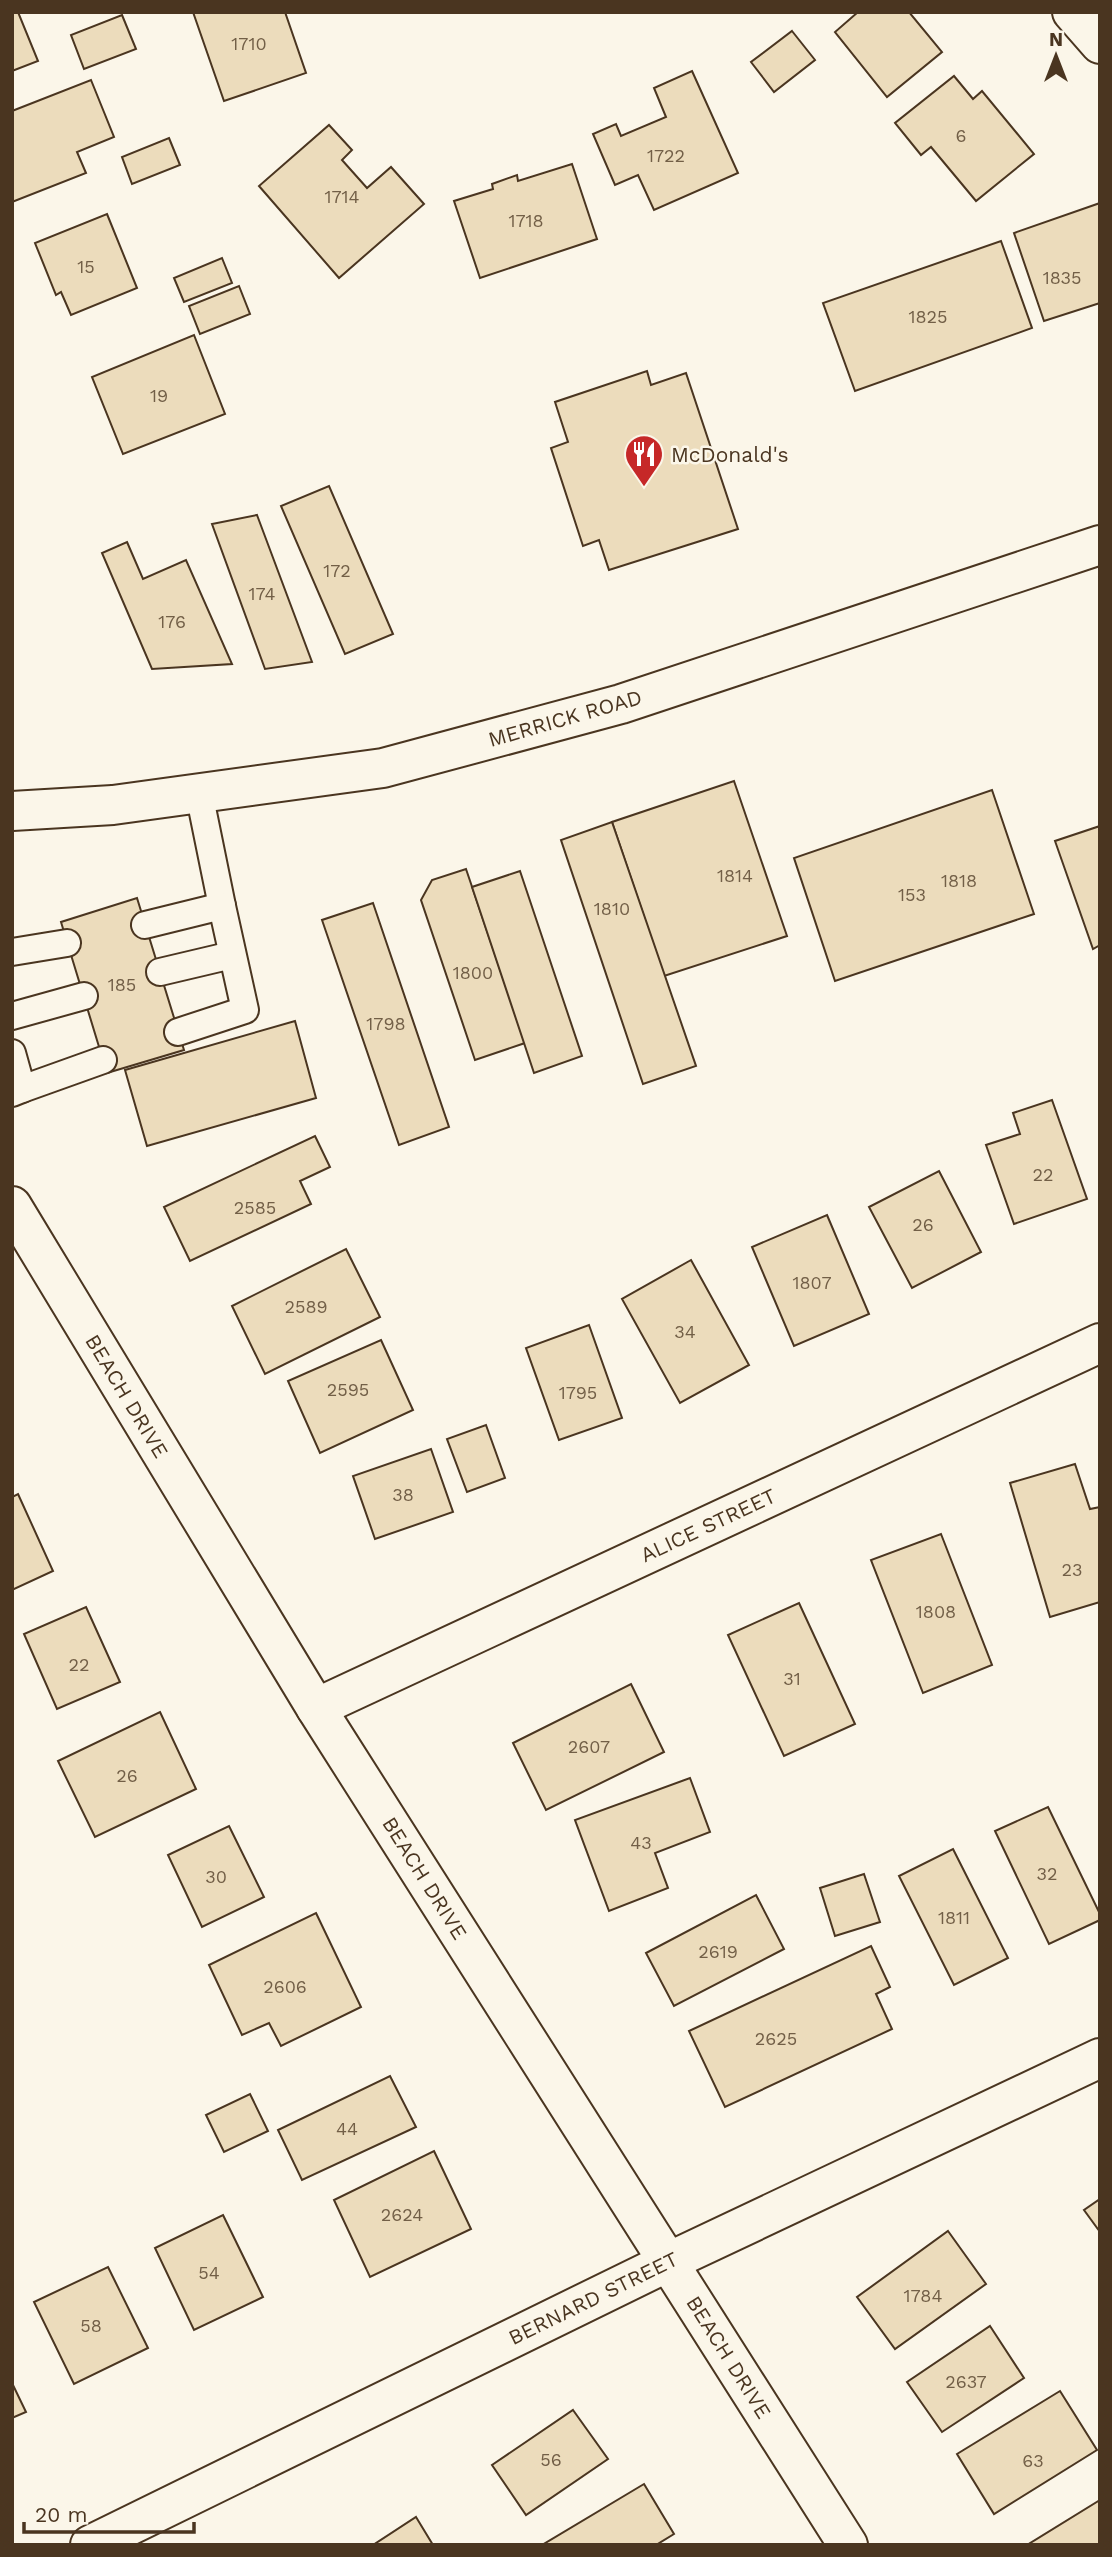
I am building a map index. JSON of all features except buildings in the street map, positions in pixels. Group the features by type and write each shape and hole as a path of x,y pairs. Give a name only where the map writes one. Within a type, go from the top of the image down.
{"street":[{"path":"1072,12 1100,44"},
{"name":"MERRICK ROAD","path":"12,811 113,806 383,768 621,705 1100,545"},
{"name":"BEACH DRIVE","path":"12,1206 316,1708 848,2545"},
{"name":"ALICE STREET","path":"316,1708 1100,1343"},
{"name":"BERNARD STREET","path":"90,2545 668,2262 1100,2058"}],"lane":[{"path":"178,1032 245,1010 199,793"},
{"path":"145,925 222,906"},
{"path":"12,952 67,943"},
{"path":"160,972 232,955"},
{"path":"12,1016 84,996"},
{"path":"12,1053 17,1091 103,1060"}],"place":[{"name":"McDonald's","path":"644,488"}]}
